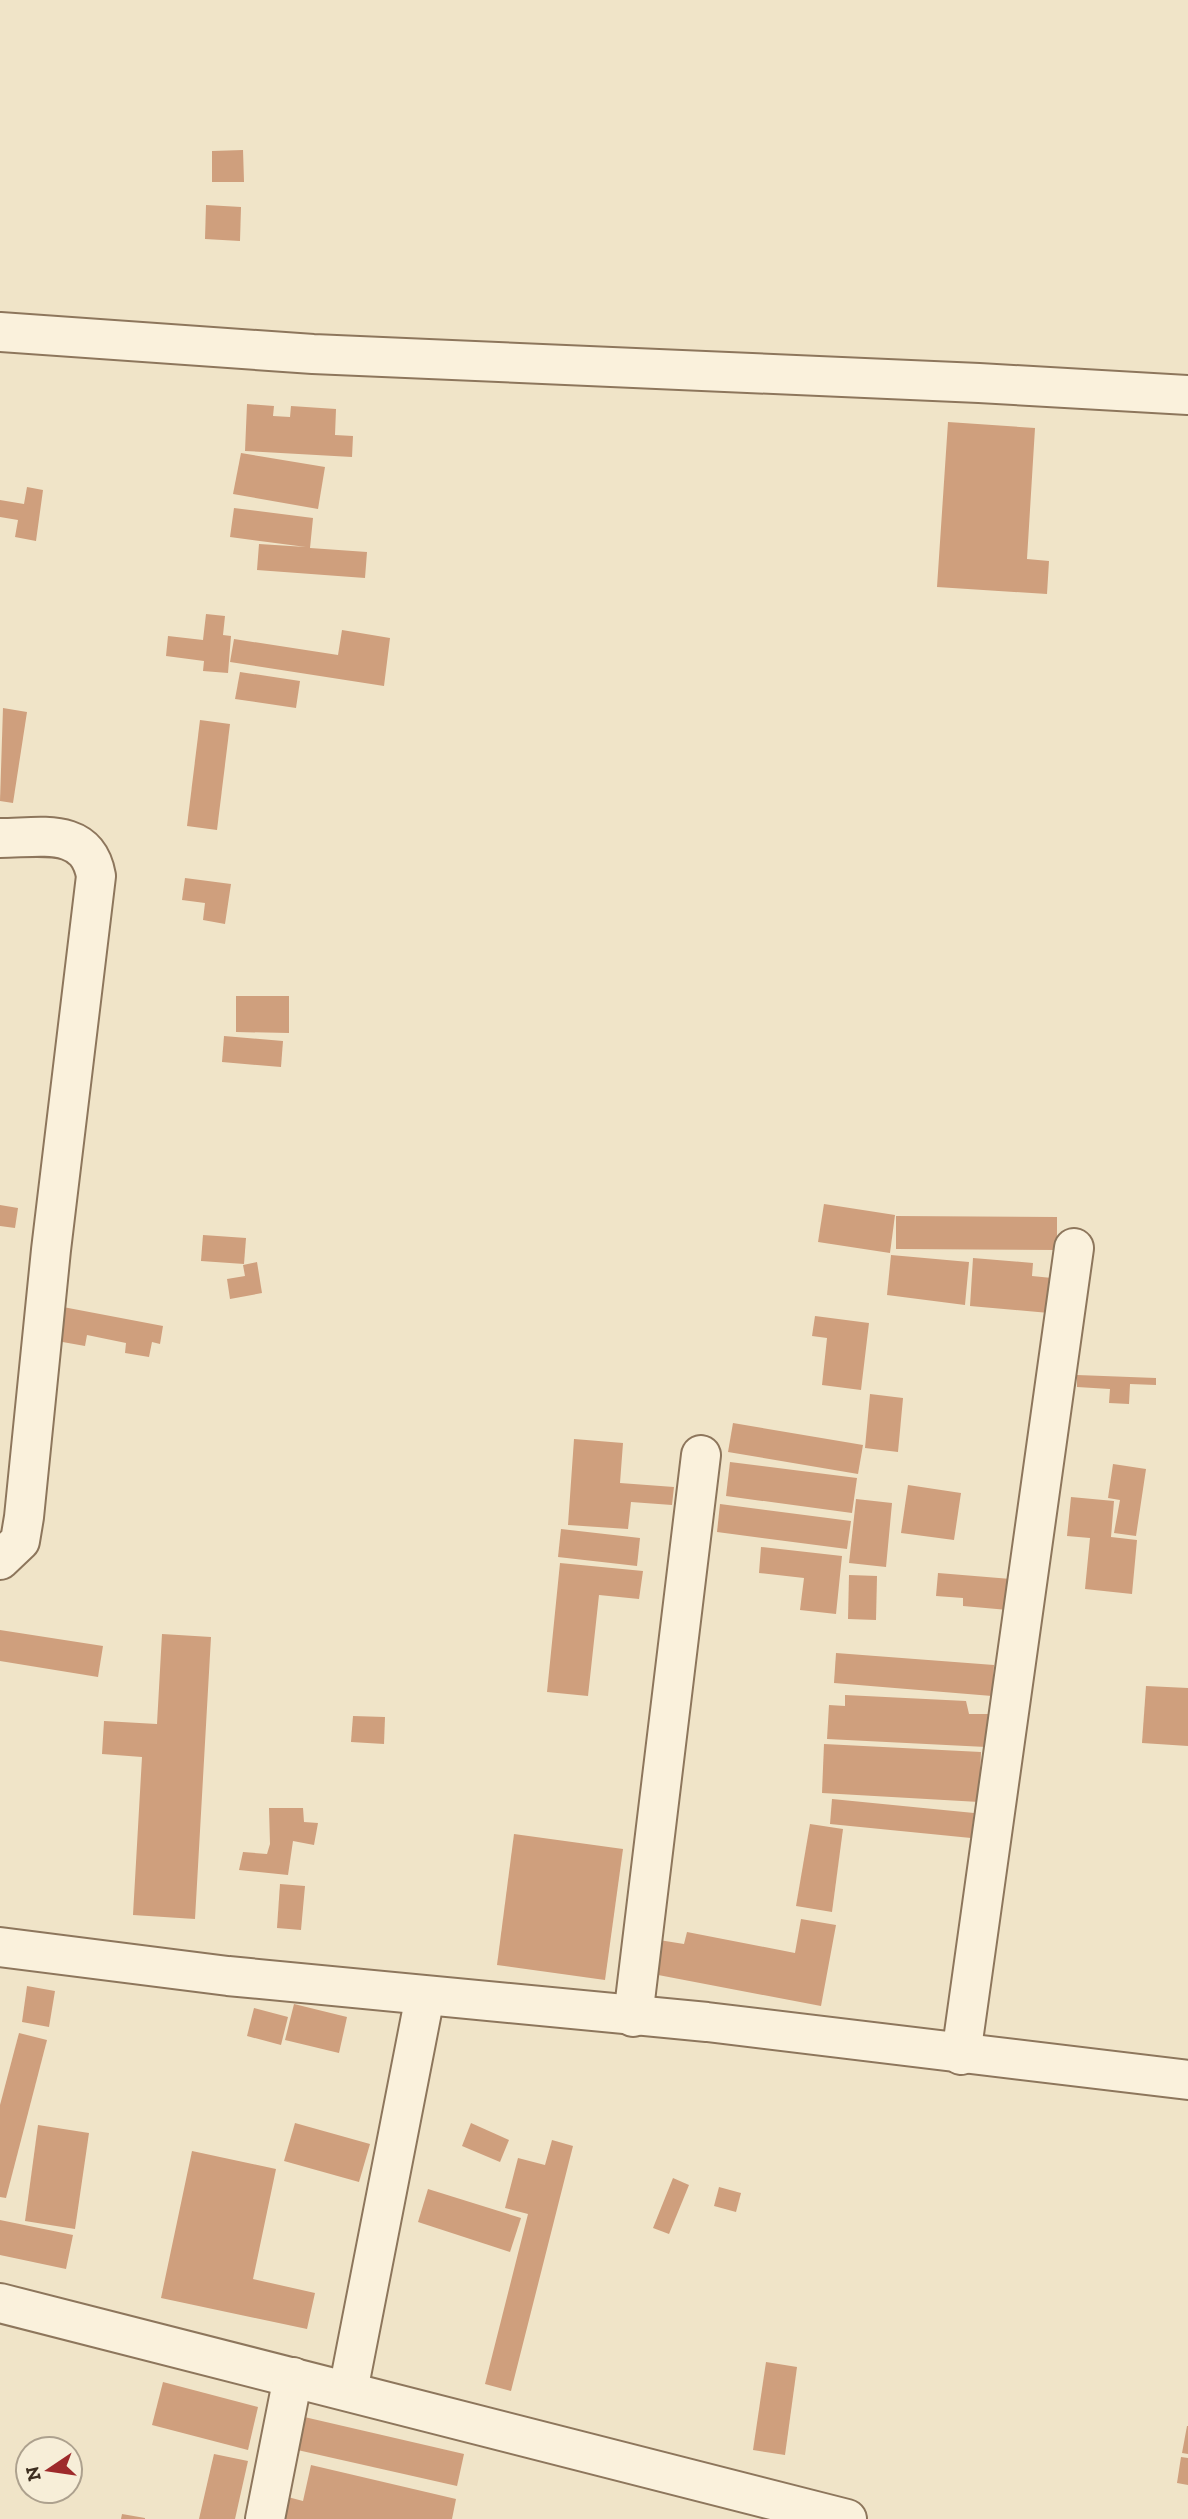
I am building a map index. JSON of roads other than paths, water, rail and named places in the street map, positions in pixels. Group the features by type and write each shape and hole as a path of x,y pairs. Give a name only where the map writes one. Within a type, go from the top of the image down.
{"street":[{"path":"0,332 313,354 965,382 1188,395"},
{"path":"0,838 52,837 82,846 93,858 96,876 53,1237 24,1517 20,1541 0,1560"},
{"path":"961,2055 1074,1248"},
{"path":"633,2017 701,1455"},
{"path":"0,1947 425,1996 707,2022 961,2055 1188,2080"},
{"path":"348,2392 425,1996"},
{"path":"0,2303 847,2519"},
{"path":"265,2519 293,2378"}]}
